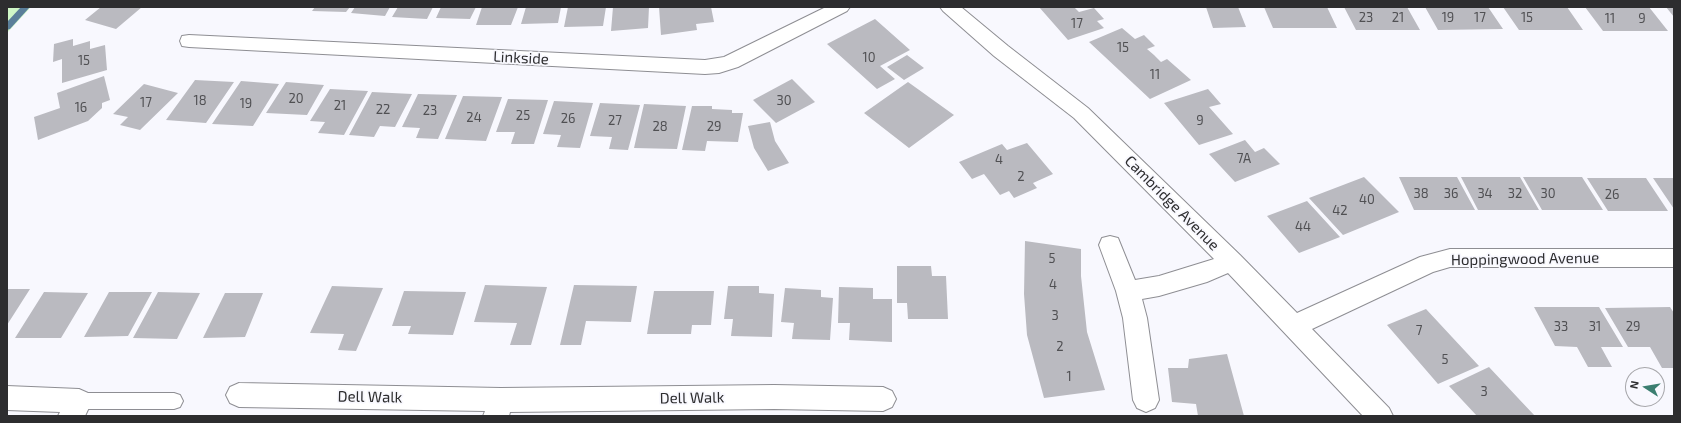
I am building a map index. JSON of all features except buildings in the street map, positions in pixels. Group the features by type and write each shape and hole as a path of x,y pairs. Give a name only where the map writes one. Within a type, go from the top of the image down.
{"street":[{"name":"Linkside","path":"189,41 705,67 719,66 731,62 840,7"},
{"name":"Cambridge Avenue","path":"960,9 1001,51 1081,113 1232,262 1380,416"},
{"path":"1110,245 1128,291 1135,318 1146,400"},
{"name":"Hoppingwood Avenue","path":"1294,326 1428,264 1450,258 1674,258"},
{"path":"1128,291 1159,286 1207,272 1232,262"},
{"name":"Dell Walk","path":"239,395 498,408 774,397 883,399"},
{"path":"7,398 75,409"}],"lane":[{"path":"75,409 174,401"}],"green space":[{"path":"7,7 31,7 7,33"}],"waterway":[{"path":"7,27 26,7"}]}
